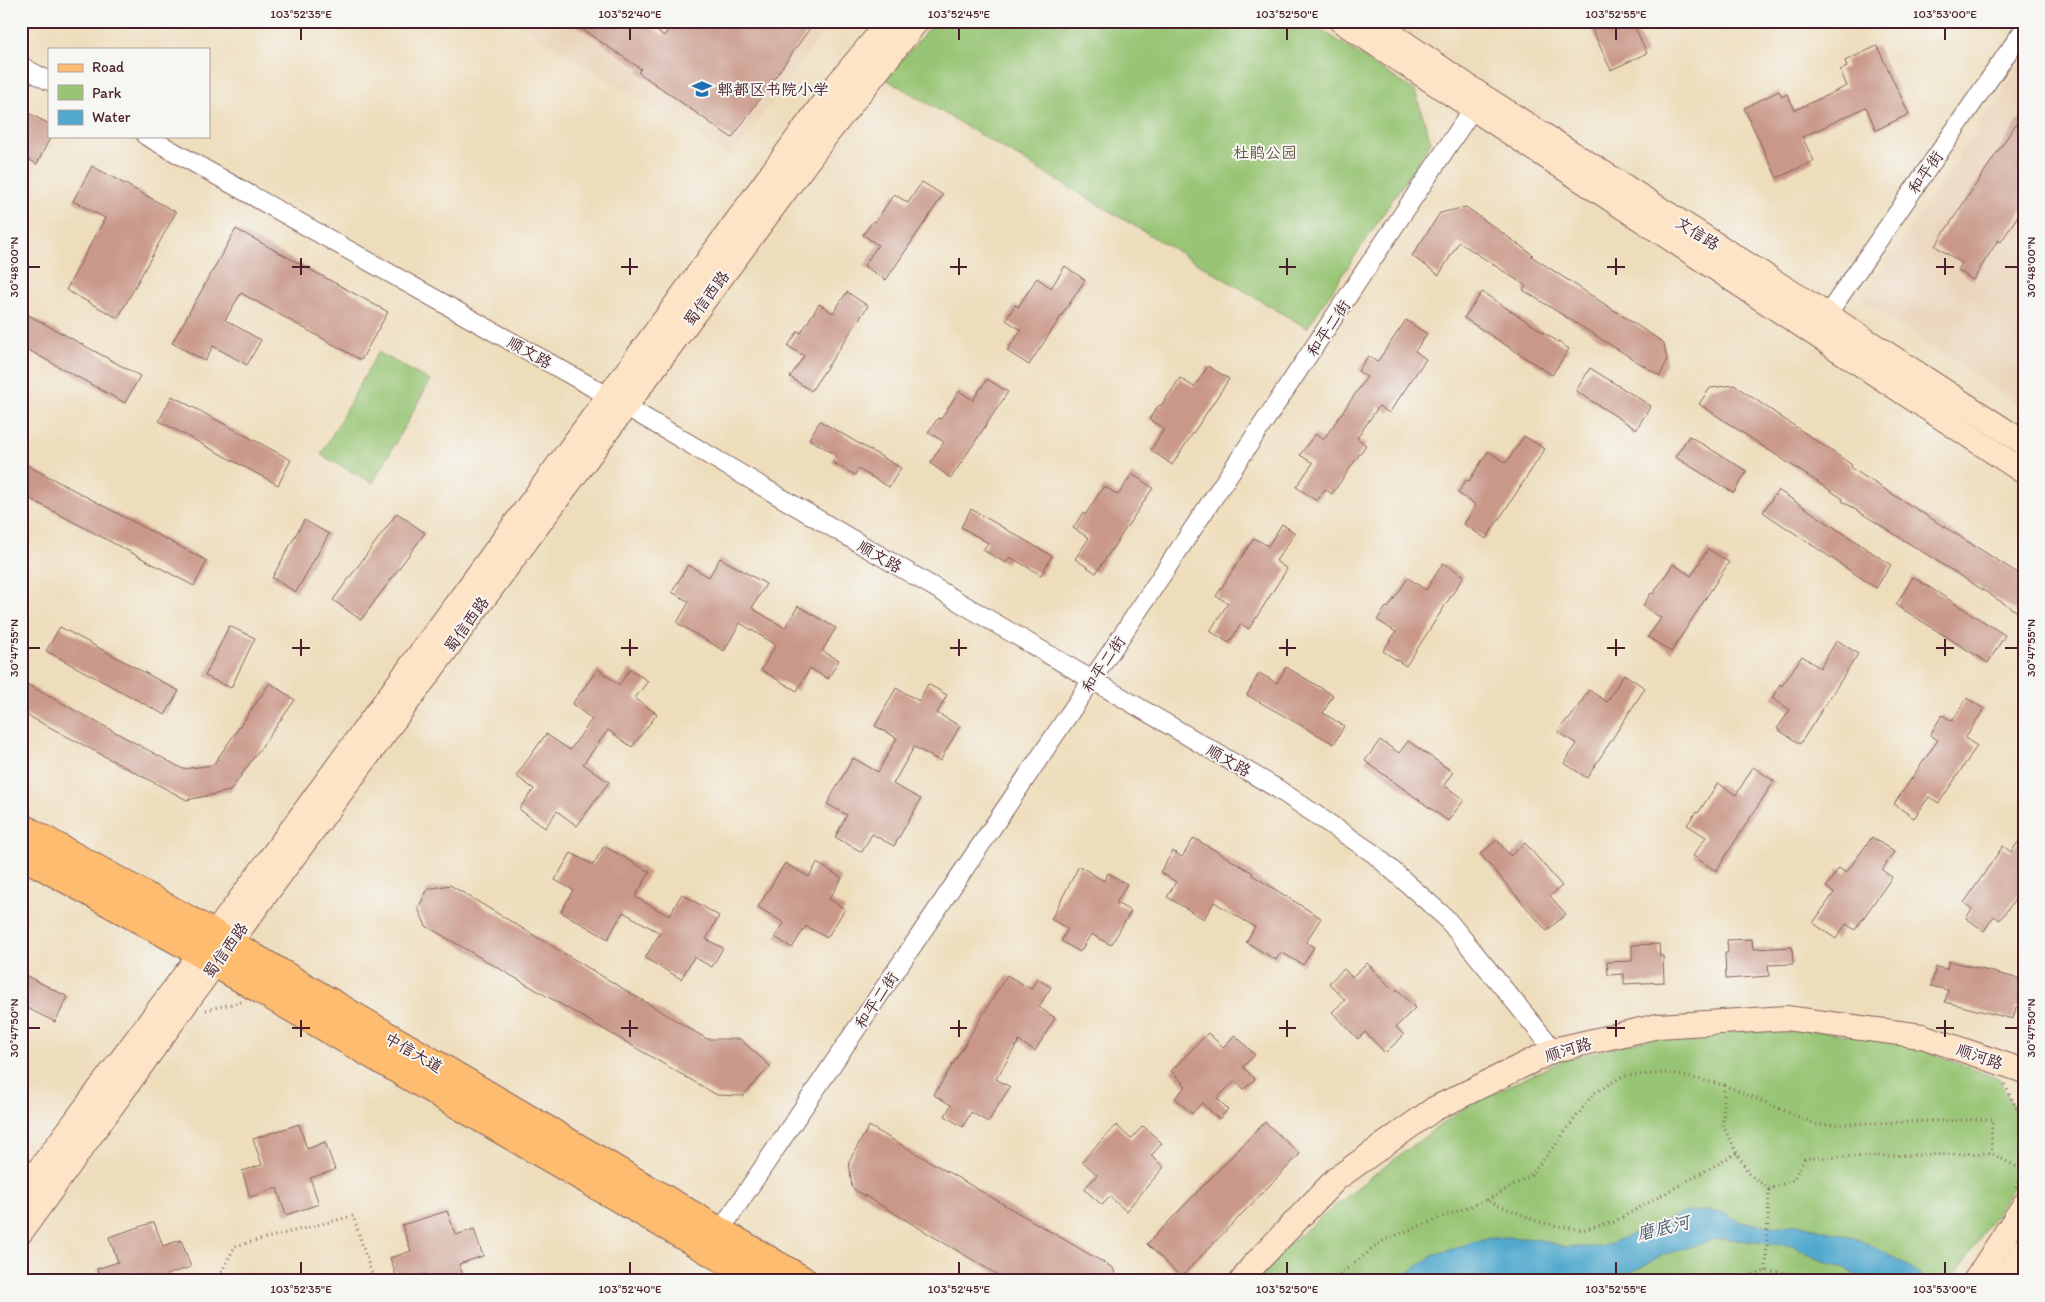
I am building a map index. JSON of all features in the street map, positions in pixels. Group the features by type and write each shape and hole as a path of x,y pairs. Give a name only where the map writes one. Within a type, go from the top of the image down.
{"main road":[{"name":"中信大道","path":"21,828 215,949 761,1281"},
{"name":"中信大道","path":"21,854 215,949 720,1231 804,1281"}],"street":[{"name":"蜀信西路","path":"21,1232 215,949 616,401 835,87 890,21"},
{"name":"蜀信西路","path":"616,401 917,21"},
{"path":"1341,21 1478,102 2024,472"},
{"name":"文信路","path":"1372,21 1478,102 1827,315 2024,443"},
{"name":"和平街","path":"1827,315 2024,29"},
{"path":"21,66 48,80"},
{"name":"和平二街","path":"720,1231 1092,680 1478,102"},
{"name":"顺文路","path":"150,138 616,401 1278,789 1374,854 1446,918 1554,1050"},
{"name":"蜀信西路","path":"21,1194 215,949"},
{"name":"顺河路","path":"1242,1281 1250,1268 1336,1179 1434,1109 1554,1050 1658,1026 1786,1018 1922,1036 2024,1071"},
{"path":"1975,1281 2024,1206"},
{"path":"2003,1281 2024,1249"}],"path":[{"path":"200,1011 249,1001"},
{"path":"1331,1281 1384,1240 1486,1200 1529,1177 1593,1094 1623,1076 1669,1073 1724,1085 1818,1125 1992,1119 1991,1153"},
{"path":"2001,1076 2021,1117 2024,1130"},
{"path":"1724,1085 1723,1125 1749,1174 1769,1189"},
{"path":"1486,1200 1542,1223 1582,1230 1614,1222 1737,1152"},
{"path":"1769,1189 1793,1180 1805,1158 1991,1153 2024,1171"},
{"path":"1766,1271 1769,1189"},
{"path":"217,1281 235,1246 353,1216 374,1281"},
{"path":"1734,1281 1766,1271 1812,1274 1820,1281"}],"shaded area":[{"name":"郫都区书院小学","path":"514,21 831,21 731,158"},
{"path":"2024,59 2024,408 1862,300"}],"green space":[{"name":"杜鹃公园","path":"935,21 1308,21 1415,91 1431,142 1307,328 886,79"},
{"path":"378,352 430,381 373,483 321,455"},
{"path":"1789,1027 1905,1043 1999,1079 2019,1118 2023,1173 1951,1281 1256,1281 1273,1257 1368,1179 1466,1106 1564,1060 1660,1036"}],"water":[{"name":"磨底河","path":"1705,1211 1723,1213 1742,1222 1780,1227 1797,1224 1855,1238 1883,1251 1910,1267 1927,1281 1863,1281 1845,1268 1813,1257 1793,1246 1720,1238 1662,1255 1638,1269 1607,1281 1585,1279 1566,1281 1396,1281 1434,1255 1483,1239 1506,1237 1536,1239 1566,1247 1601,1247 1686,1212"}],"building":[{"name":"郫都区书院小学","path":"570,21 642,21 664,36 675,21 815,21 732,138 638,72 641,69"},
{"path":"1588,21 1632,21 1647,53 1611,70"},
{"path":"1877,46 1909,114 1876,130 1866,107 1802,137 1814,161 1777,178 1744,108 1779,91 1782,97 1787,94 1795,110 1847,86 1840,70 1847,67 1845,61"},
{"path":"21,109 48,123 49,140 37,164 21,155"},
{"path":"2024,112 2024,206 2001,242 1998,240 1973,280 1958,270 1962,263 1935,246"},
{"path":"92,166 176,212 118,318 66,290 105,218 73,201"},
{"path":"922,182 943,195 886,280 864,266 878,245 863,235 873,221 875,222 894,194 908,203"},
{"path":"1466,207 1533,255 1531,256 1664,343 1667,361 1660,376 1523,290 1526,286 1459,242 1439,275 1412,256 1440,213"},
{"path":"236,229 388,312 361,360 241,293 225,320 261,340 247,365 213,346 205,361 172,343"},
{"path":"1065,266 1085,280 1029,365 1007,351 1021,330 1006,320 1015,305 1018,307 1037,278 1051,288"},
{"path":"847,292 868,306 811,391 790,377 804,356 788,346 798,331 801,333 819,304 833,313"},
{"path":"1482,292 1569,349 1552,375 1464,318"},
{"path":"21,311 140,376 125,403 21,346"},
{"path":"1406,320 1427,334 1415,351 1426,359 1389,413 1379,406 1357,438 1366,445 1332,494 1325,489 1317,501 1296,487 1313,463 1300,455 1315,434 1323,440 1367,377 1358,371 1368,356 1377,362"},
{"path":"1208,366 1229,379 1172,465 1151,450 1164,429 1149,419 1159,405 1161,406 1180,378 1194,387"},
{"path":"1590,368 1651,406 1636,429 1576,391"},
{"path":"987,379 1008,392 951,478 930,463 944,442 928,432 938,418 941,419 959,391 973,400"},
{"path":"1734,385 1852,465 1851,468 2024,577 2024,616 1842,501 1843,499 1699,404 1710,388"},
{"path":"172,396 291,460 278,485 159,421"},
{"path":"820,421 901,468 889,487 858,469 855,475 832,462 837,455 809,439"},
{"path":"1524,436 1545,449 1486,539 1464,524 1476,505 1458,493 1466,480 1469,481 1488,451 1506,463"},
{"path":"1689,436 1747,471 1734,493 1675,457"},
{"path":"21,462 207,561 194,586 21,494"},
{"path":"1132,474 1153,488 1096,573 1075,559 1089,538 1073,528 1083,513 1085,515 1104,486 1118,495"},
{"path":"1778,490 1891,565 1876,588 1763,512"},
{"path":"971,509 1052,556 1041,575 1010,557 1006,563 983,550 988,543 961,527"},
{"path":"397,513 425,533 361,620 333,600"},
{"path":"304,520 329,534 296,592 272,578"},
{"path":"1282,524 1295,533 1276,561 1287,569 1249,629 1241,624 1229,643 1210,631 1228,603 1216,596 1254,538 1268,546"},
{"path":"1708,549 1729,562 1671,652 1648,637 1661,618 1643,606 1673,564 1691,576"},
{"path":"720,558 766,584 752,608 785,628 798,606 836,628 822,651 839,660 828,679 810,668 797,691 761,670 776,645 740,623 724,651 677,623 689,602 672,592 688,565 709,577"},
{"path":"1443,563 1464,576 1406,666 1383,651 1396,632 1377,620 1386,607 1388,608 1408,578 1426,590"},
{"path":"1913,577 2005,635 1988,663 1896,605"},
{"path":"229,626 255,638 231,688 205,676"},
{"path":"60,627 179,691 165,715 46,651"},
{"path":"1837,640 1858,654 1800,744 1777,729 1790,710 1772,698 1780,684 1782,686 1802,656 1820,668"},
{"path":"1286,667 1333,695 1323,713 1344,726 1334,744 1247,695 1259,673 1277,683"},
{"path":"598,669 619,685 630,669 648,681 635,698 657,714 632,747 608,730 583,764 609,782 577,826 557,811 545,828 519,809 534,789 516,776 546,734 570,750 592,719 572,704"},
{"path":"1624,674 1645,688 1587,778 1564,763 1577,744 1558,732 1567,719 1569,720 1589,690 1607,702"},
{"path":"21,681 183,769 213,765 270,683 295,700 230,791 187,800 21,712"},
{"path":"928,684 947,695 937,713 960,726 940,761 914,747 893,784 921,799 894,846 872,834 862,852 835,837 847,815 827,804 853,758 878,772 897,738 875,726 896,688 919,701"},
{"path":"1967,698 1984,709 1965,738 1977,746 1939,803 1929,797 1914,818 1894,804 1938,740 1930,735 1942,715 1952,721"},
{"path":"1380,740 1399,753 1408,741 1453,772 1444,785 1464,800 1448,821 1365,761"},
{"path":"1753,767 1774,781 1716,871 1693,856 1706,837 1687,825 1696,812 1698,813 1718,783 1736,795"},
{"path":"2024,834 2024,887 2000,920 1994,916 1984,931 1966,918 1972,909 1964,903 2003,846 2011,852"},
{"path":"1872,837 1894,852 1882,870 1892,877 1855,930 1846,924 1836,939 1813,923 1834,893 1826,887 1839,868 1846,873"},
{"path":"1194,838 1253,873 1252,875 1321,918 1306,942 1314,947 1303,965 1281,952 1276,960 1246,942 1255,927 1214,902 1204,919 1167,897 1176,882 1160,872 1173,851 1182,857"},
{"path":"1497,840 1510,856 1525,843 1562,886 1550,896 1566,914 1547,931 1480,854"},
{"path":"604,846 650,872 635,897 669,916 682,894 719,916 706,939 723,948 712,967 694,957 681,979 645,958 660,933 623,912 608,939 561,912 573,890 555,880 571,853 593,865"},
{"path":"785,863 809,877 817,863 842,878 829,899 845,909 827,938 806,926 792,948 775,937 784,923 758,907"},
{"path":"1079,866 1104,881 1108,873 1127,884 1116,903 1131,911 1111,945 1091,934 1080,952 1061,941 1068,929 1051,919"},
{"path":"450,885 707,1039 740,1039 770,1066 743,1096 717,1095 426,926 418,908 428,889"},
{"path":"1752,939 1753,949 1792,947 1793,964 1768,965 1769,976 1726,979 1725,953 1728,953 1727,940"},
{"path":"1659,944 1660,956 1663,956 1664,982 1624,984 1624,974 1608,975 1607,962 1632,961 1632,945"},
{"path":"1949,961 2024,980 2024,1009 2016,1007 2013,1019 1945,1002 1948,990 1931,986 1936,967 1947,969"},
{"path":"1367,963 1395,992 1397,989 1415,1008 1396,1027 1404,1035 1385,1053 1365,1032 1358,1039 1332,1012 1345,1000 1329,983 1344,969 1352,977"},
{"path":"21,973 68,997 55,1022 21,1005"},
{"path":"1007,975 1031,989 1037,979 1051,987 1039,1007 1055,1018 1035,1051 1019,1041 996,1079 1010,1087 988,1122 971,1112 963,1127 945,1116 951,1105 934,1095"},
{"path":"1208,1033 1223,1047 1235,1035 1255,1055 1243,1067 1255,1079 1244,1089 1235,1081 1217,1098 1228,1109 1219,1119 1202,1103 1192,1114 1175,1098 1186,1086 1171,1071"},
{"path":"1265,1122 1300,1154 1181,1277 1147,1244"},
{"path":"299,1124 307,1149 325,1142 335,1170 310,1178 319,1204 286,1215 277,1188 250,1197 242,1171 262,1165 253,1139"},
{"path":"1116,1125 1131,1139 1143,1126 1162,1143 1151,1156 1164,1167 1126,1211 1110,1197 1102,1205 1084,1189 1097,1175 1082,1161"},
{"path":"869,1126 1113,1268 1118,1281 1008,1281 852,1188 849,1161"},
{"path":"447,1211 456,1235 474,1229 483,1256 459,1264 465,1281 427,1281 425,1274 406,1281 398,1281 390,1258 411,1251 402,1225"},
{"path":"154,1222 163,1246 181,1240 191,1267 166,1275 168,1281 101,1281 97,1269 118,1262 109,1237"}],"place":[{"name":"郫都区书院小学","path":"702,89"}]}
